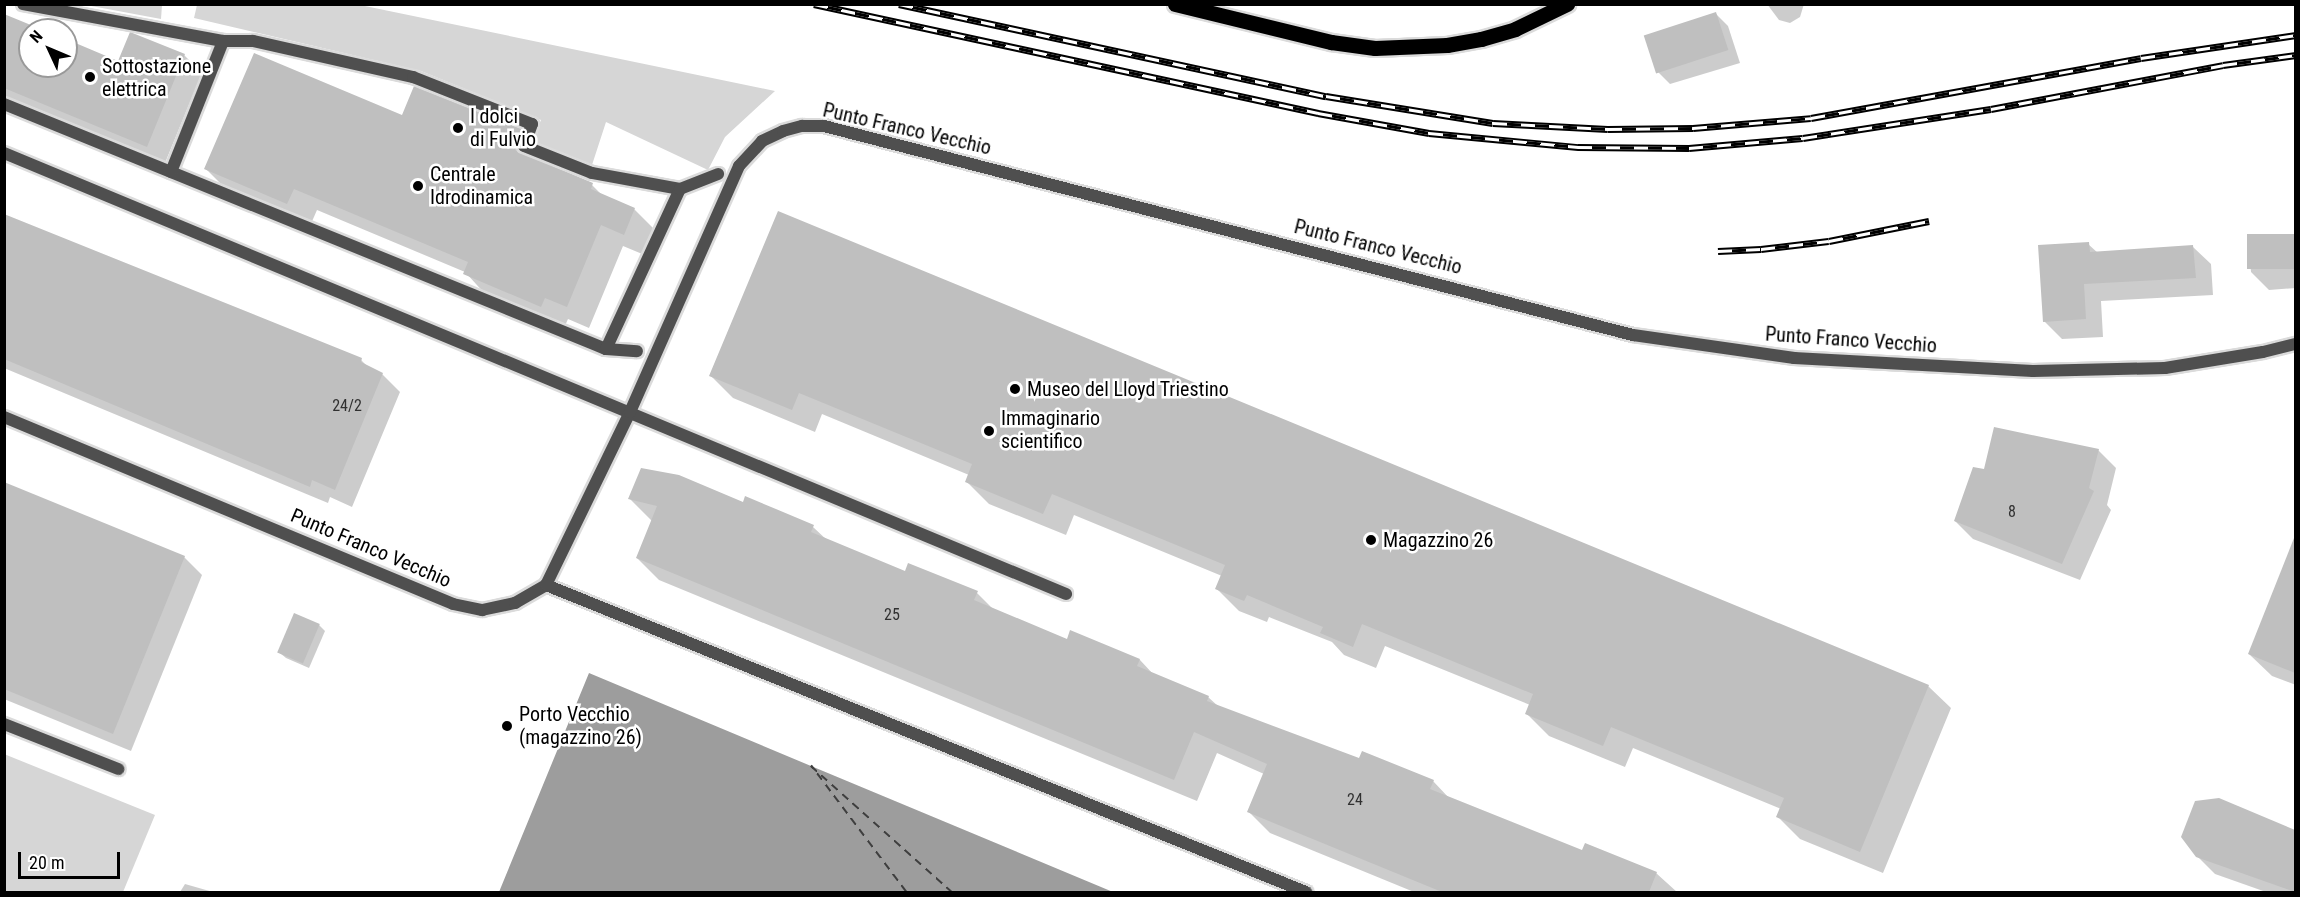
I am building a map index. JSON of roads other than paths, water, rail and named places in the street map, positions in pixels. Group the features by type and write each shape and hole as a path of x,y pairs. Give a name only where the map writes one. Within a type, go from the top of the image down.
{"main road":[{"path":"1174,4 1331,42 1375,48 1447,45 1481,39 1515,29 1567,4"}],"street":[{"path":"23,4 223,41 253,41 412,77 532,123 524,146 592,173 680,189 718,174"},
{"path":"177,19 177,33"},
{"path":"171,172 223,41"},
{"path":"4,104 606,349 637,351"},
{"name":"Punto Franco Vecchio","path":"4,417 453,604 482,610 514,603 546,585 630,412 739,166 762,141 783,131 802,126 824,126 1633,335 1794,358 2033,371 2165,368 2263,352 2295,344"},
{"path":"4,153 1066,594"},
{"path":"606,349 680,189"},
{"path":"546,585 1306,892"},
{"path":"4,724 118,769"}],"railway":[{"path":"814,4 1318,113 1429,133 1578,147 1689,148 1803,138 1991,109 2223,65 2296,55"},
{"path":"899,4 1326,96 1493,123 1608,129 1693,128 1811,118 2141,58 2296,35"},
{"path":"1718,251 1761,249 1829,241 1929,221"}],"place":[{"name":"Sottostazione elettrica","path":"90,77"},
{"name":"I dolci di Fulvio","path":"458,128"},
{"name":"Centrale Idrodinamica","path":"418,186"},
{"name":"Museo del Lloyd Triestino","path":"1015,389"},
{"name":"Immaginario scientifico","path":"989,431"},
{"name":"Magazzino 26","path":"1371,540"},
{"name":"Porto Vecchio (magazzino 26)","path":"507,726"}]}
